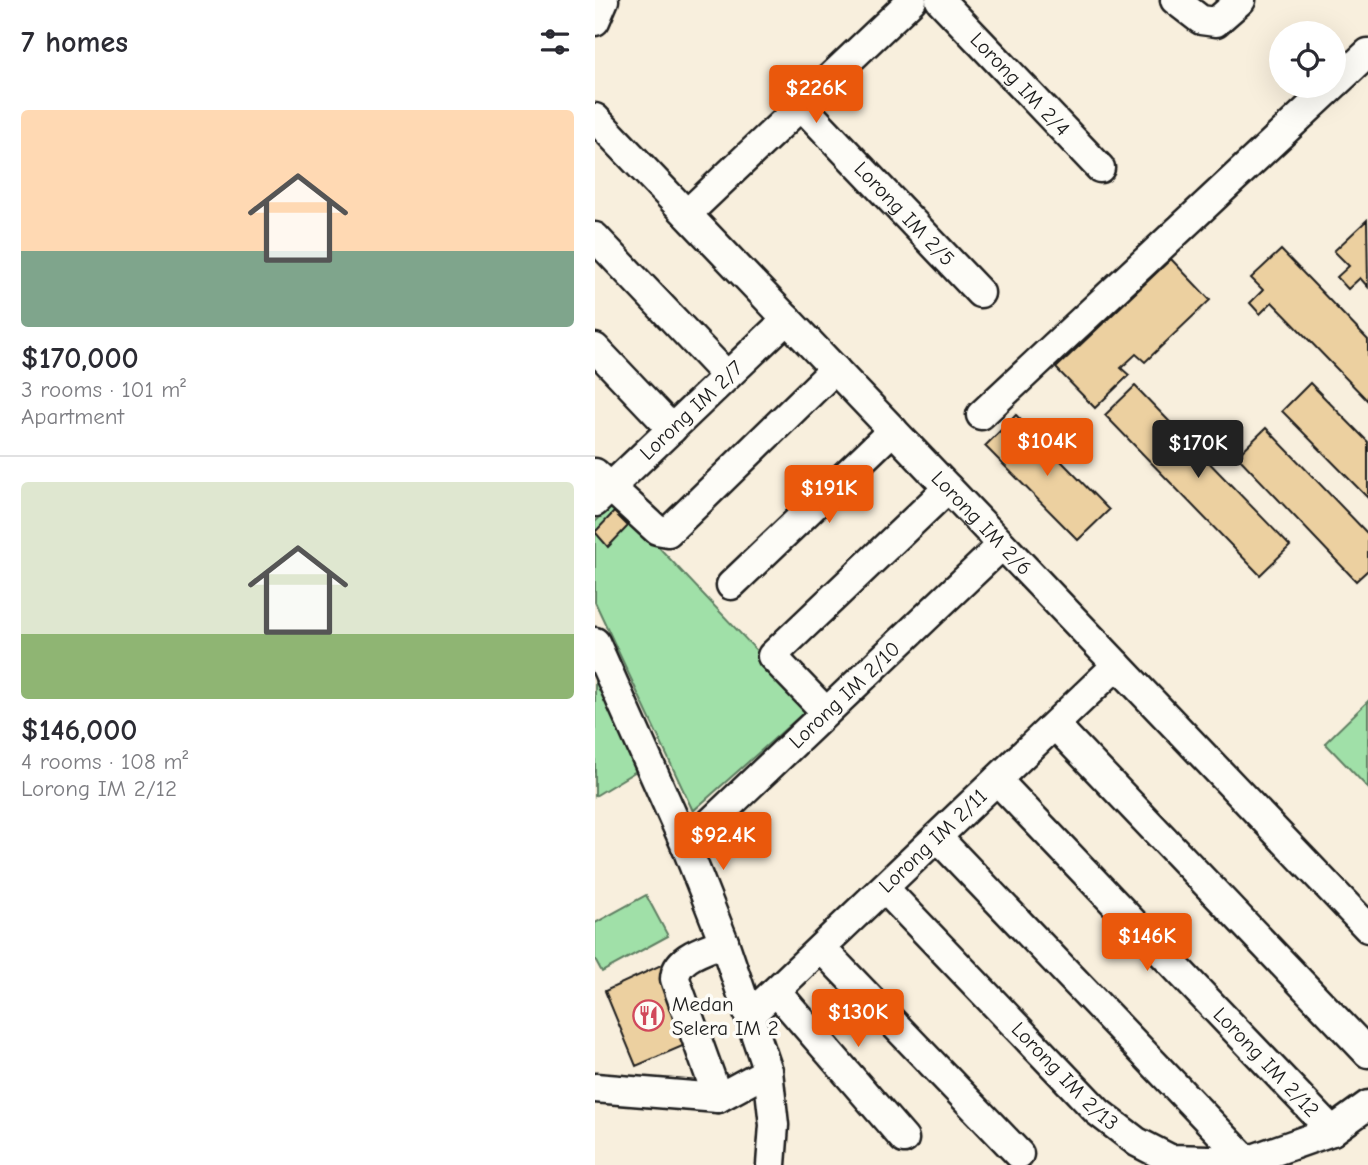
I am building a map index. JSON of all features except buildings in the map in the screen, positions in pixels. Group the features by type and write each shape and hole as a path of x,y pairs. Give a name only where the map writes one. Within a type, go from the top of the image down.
{"street":[{"path":"595,21 604,0"},
{"path":"687,214 912,0"},
{"name":"Lorong IM 2/4","path":"940,0 1100,168"},
{"path":"1175,0 1201,20 1216,22 1241,0"},
{"path":"981,415 1368,54"},
{"name":"Lorong IM 2/5","path":"801,105 980,293"},
{"name":"Lorong IM 2/6","path":"595,118 1368,928"},
{"path":"595,237 727,376"},
{"name":"Lorong IM 2/7","path":"600,488 672,429 787,319"},
{"path":"595,348 672,429"},
{"path":"600,488 657,530 669,532 835,369"},
{"path":"730,584 893,430"},
{"path":"826,712 772,656 948,488"},
{"name":"Lorong IM 2/10","path":"686,846 1002,545"},
{"path":"595,642 686,846 724,942 768,1071 774,1125 771,1165"},
{"name":"Lorong IM 2/11","path":"749,1016 1117,665"},
{"path":"1055,725 1368,1053"},
{"name":"Lorong IM 2/12","path":"997,780 1332,1131"},
{"path":"937,837 1247,1161"},
{"name":"Lorong IM 2/13","path":"884,887 1098,1112 1137,1142 1170,1159 1247,1161 1332,1131 1368,1105"},
{"path":"718,1098 675,979 675,968 681,961 724,942"},
{"path":"821,948 1019,1154"},
{"path":"776,991 904,1139"},
{"path":"595,1088 718,1098 768,1071"}],"green space":[{"path":"616,502 810,707 693,811 595,602 595,522"},
{"path":"595,645 641,768 595,796"},
{"path":"1368,701 1368,788 1325,743"},
{"path":"646,895 668,936 602,972 595,959 595,923"}],"place":[{"name":"Medan Selera IM 2","path":"649,1016"}]}
